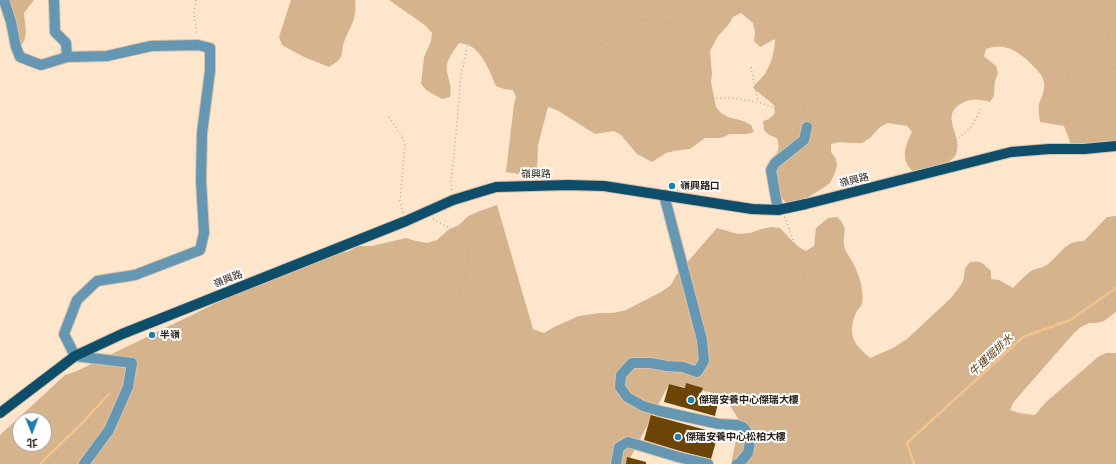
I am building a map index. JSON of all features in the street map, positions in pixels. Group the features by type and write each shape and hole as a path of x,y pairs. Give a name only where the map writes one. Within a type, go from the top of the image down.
{"main road":[{"name":"嶺興路","path":"0,412 75,356 122,334 406,221 453,200 496,187 546,185 604,186 752,209 778,210 1012,152 1116,146"}],"street":[{"path":"4,0 11,22 16,48 20,57 40,65 67,57 107,56 151,46 198,45 210,48 210,71 202,133 201,180 204,233 200,250 135,274 97,280 77,300 64,334 75,356 132,363 128,387 109,430 84,464"},
{"path":"54,0 55,32 66,43 67,57"},
{"path":"778,210 771,170 775,163 804,140 806,127"},
{"path":"664,195 702,340 704,361 697,372 683,367 650,363 632,363 621,374 620,387 628,397 643,406 719,424 737,425 743,427 749,436 750,442 748,453 739,464 737,464"},
{"path":"616,464 619,448 628,442 678,457 708,464"}],"path":[{"path":"196,0 194,13 198,45"},
{"path":"738,0 669,23 610,19 598,21 592,26 589,31 589,36 629,58 663,84 691,98 730,98 758,102 780,110 806,127"},
{"path":"1087,0 1113,46 1116,48"},
{"path":"453,200 451,182 461,76 471,30"},
{"path":"1084,149 1066,88 1067,74 1080,61 1090,59 1116,68"},
{"path":"751,67 758,102"},
{"path":"799,76 806,127"},
{"path":"936,171 950,146 972,126 982,107"},
{"path":"390,117 405,142 400,201 406,221"},
{"path":"778,210 786,219 801,264 804,281"},
{"path":"422,214 462,235 468,249 468,260 459,290 458,306"},
{"path":"582,464 586,450 594,447 600,452 604,464"}],"shaded area":[{"path":"4,0 34,0 24,13 26,33 24,42 17,51"},
{"path":"291,0 355,0 354,18 344,42 342,55 329,67 304,57 282,45 279,37"},
{"path":"389,0 1116,0 1116,145 1075,149 1070,142 1064,126 1040,122 1039,104 1044,86 1042,76 1024,57 1013,50 1007,47 993,47 986,49 984,56 996,66 998,73 995,81 994,96 990,102 979,100 965,101 955,108 952,114 952,120 958,147 954,158 940,167 919,175 909,166 905,156 905,150 912,132 907,126 888,123 880,127 870,138 862,143 840,142 831,144 831,152 836,159 837,166 830,183 802,201 786,203 780,196 768,166 777,153 779,147 777,138 769,135 764,130 763,121 769,119 775,113 774,105 753,88 769,67 773,55 775,39 760,47 754,41 755,32 753,23 741,13 733,17 718,36 710,51 712,74 711,82 716,107 721,113 751,125 754,132 747,134 730,134 721,138 705,138 690,149 666,153 652,162 637,154 621,135 614,131 595,134 557,110 548,107 538,145 537,172 531,176 506,172 516,97 513,90 496,86 478,52 468,45 459,43 447,64 451,93 450,97 442,99 426,90 421,84 424,57 431,41 432,33 426,26"},
{"path":"497,205 533,329 544,333 579,316 613,313 626,310 661,292 671,285 677,274 717,228 738,234 750,233 772,227 780,228 795,244 806,251 814,246 816,228 828,218 837,217 843,224 845,230 844,245 856,269 862,289 862,304 854,317 852,334 857,345 870,358 893,348 907,339 951,298 961,285 964,278 965,268 970,262 976,261 986,266 991,271 991,279 999,280 1013,288 1031,271 1048,264 1068,245 1084,241 1107,217 1116,216 1116,312 1104,321 1089,323 1074,333 1013,403 1010,410 1035,415 1046,402 1098,357 1106,353 1116,353 1116,464 731,464 740,422 729,404 729,396 669,384 627,464 0,464 0,435 12,424 12,452 52,452 52,412 25,412 65,375 77,371 282,271 335,252 347,252 359,246 372,246 406,238 427,243 437,240 448,230 459,225 468,216"}],"building":[{"name":"傑瑞安養中心傑瑞大樓","path":"686,383 703,388 701,393 719,398 715,416 664,402 669,384 685,388"},
{"name":"傑瑞安養中心松柏大樓","path":"651,415 706,430 704,435 717,438 711,459 644,440"},
{"path":"627,457 646,462 646,464 626,464"}],"waterway":[{"name":"牛運堀排水","path":"914,464 907,443 1023,337 1070,320 1116,288"},
{"path":"40,464 109,394"}],"place":[{"name":"嶺興路口","path":"672,186"},
{"name":"半嶺","path":"152,335"},
{"name":"傑瑞安養中心傑瑞大樓","path":"691,400"},
{"name":"傑瑞安養中心松柏大樓","path":"678,437"}]}
